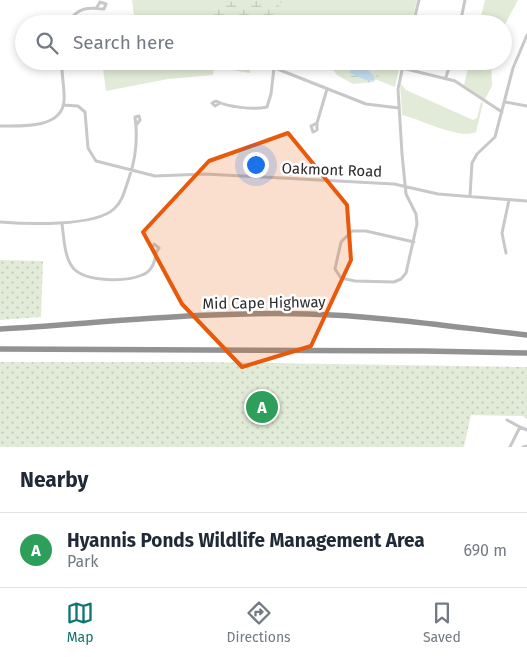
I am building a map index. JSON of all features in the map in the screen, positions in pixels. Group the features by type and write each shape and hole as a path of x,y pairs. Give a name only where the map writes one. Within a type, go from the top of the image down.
{"highway":[{"name":"Mid Cape Highway","path":"0,329 235,314 287,314 367,317 527,335"},
{"path":"0,349 425,351 527,354"}],"street":[{"path":"415,15 419,0"},
{"path":"462,15 465,0"},
{"path":"76,15 79,12 97,7"},
{"path":"470,196 472,163 480,151 495,137 513,68 527,35"},
{"path":"0,126 44,123 58,114 63,105 62,70"},
{"path":"220,103 267,107 271,94 274,70"},
{"path":"279,70 374,106 399,108"},
{"path":"402,70 398,89 405,186 407,198 417,217 414,242 406,273 397,282 350,281 341,278 336,272 335,264 341,242 352,231 366,231 414,242"},
{"path":"411,70 446,78 463,85 502,112"},
{"path":"446,78 448,70"},
{"path":"317,123 327,89"},
{"path":"505,102 527,106"},
{"name":"Oakmont Road","path":"63,105 78,106 84,112 88,148 93,158 100,162 155,176 205,174 405,186 438,194 527,201"},
{"path":"0,222 62,224 102,215 112,210 123,196 132,169 137,124"},
{"path":"506,253 502,233 509,200"},
{"path":"62,224 70,264 86,277 102,279 140,276 153,265 156,253"},
{"path":"507,420 527,430"},
{"path":"510,447 520,427"}],"highlighted area":[{"path":"288,133 347,205 351,260 311,346 242,367 182,304 143,232 209,161"}],"green space":[{"path":"132,0 417,0 413,15 134,15"},
{"path":"234,0 282,1 273,15 206,15"},
{"path":"485,0 518,0 510,15 481,15"},
{"path":"103,70 214,70 213,75 168,79 106,91"},
{"path":"232,70 250,70 250,73"},
{"path":"333,70 350,70 353,75 362,76 367,80 374,80 374,76 368,70 374,74 378,71 381,73 374,82 353,84 337,75"},
{"path":"352,70 399,70 395,87"},
{"path":"468,70 491,70 492,86 485,99 464,85"},
{"path":"400,83 406,90 473,120 477,118 481,102 483,103 476,132 469,134 450,131 402,115"},
{"path":"0,260 43,261 41,317 0,320"},
{"path":"0,362 203,362 527,367 527,419 523,416 471,415 464,447 0,447"}],"water":[{"path":"350,70 368,70 375,77 374,80 368,81 350,73"}],"place":[{"name":"Hyannis Ponds Wildlife Management Area","path":"262,407"}]}
